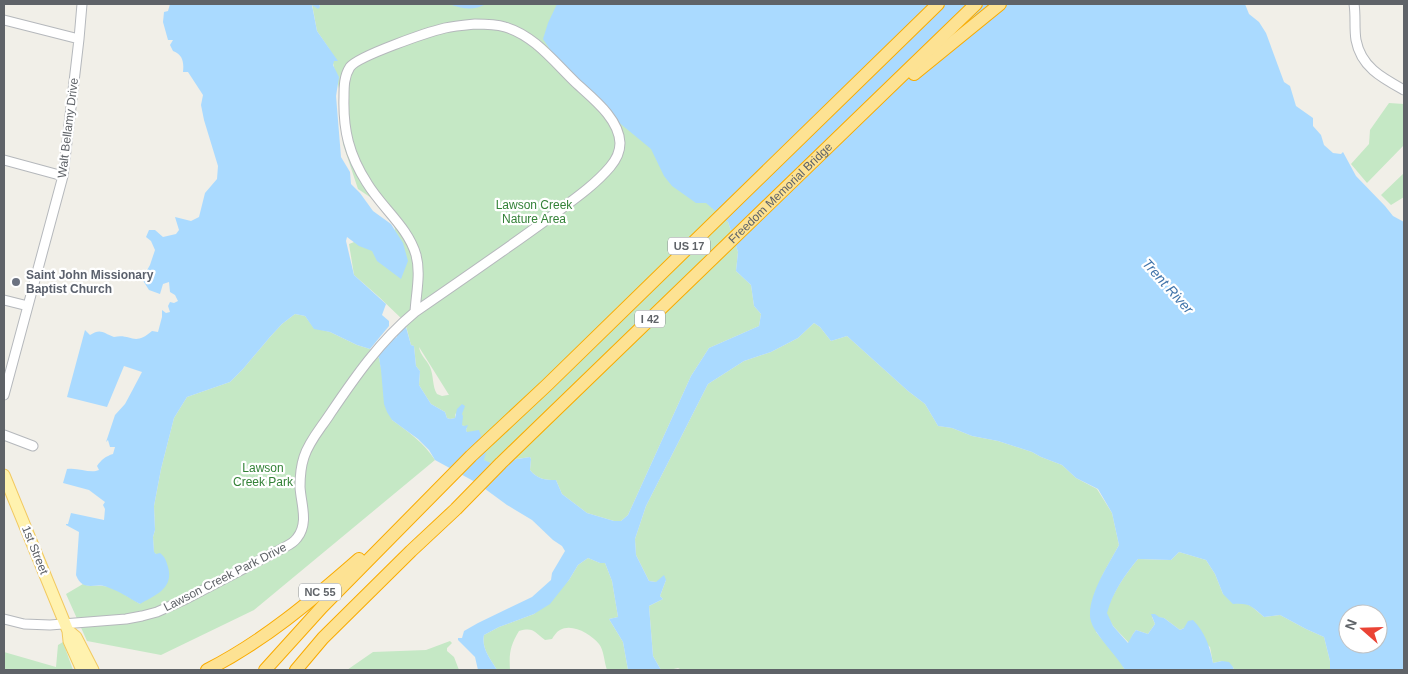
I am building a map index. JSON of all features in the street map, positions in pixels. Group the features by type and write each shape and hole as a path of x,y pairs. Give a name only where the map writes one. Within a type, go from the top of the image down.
{"highway":[{"name":"Freedom Memorial Bridge","path":"425,502 938,4"},
{"name":"Freedom Memorial Bridge","path":"296,670 323,638 404,557 456,509 976,4"},
{"path":"846,129 1000,4"},
{"name":"NC 55","path":"207,670 254,644 293,616 425,502"},
{"name":"US 17","path":"265,670 322,607 425,502"}],"main road":[{"name":"1st Street","path":"4,475 67,628"},
{"path":"67,628 69,640 82,670"},
{"path":"67,628 76,637 93,670"}],"street":[{"name":"Walt Bellamy Drive","path":"4,395 7,369 28,306 64,176 82,4"},
{"path":"1354,4 1356,38 1363,58 1379,76 1404,90"},
{"path":"4,20 79,40"},
{"name":"Lawson Creek Park Drive","path":"4,619 67,628 157,612 202,591 297,539 303,528 304,516 300,472 304,456 371,356 398,326 415,312 585,190 612,166 618,154 620,142 617,131 608,115 531,40 518,32 504,27 475,24 444,28 361,59 351,66 345,77 344,126 348,145 367,183 408,236 416,256 418,276 415,312"},
{"path":"4,160 64,176"},
{"path":"4,300 28,306"},
{"path":"4,435 33,446"}],"green space":[{"name":"Lawson Creek Nature Area","path":"312,4 320,7 319,4 563,4 728,222 738,252 736,271 751,285 754,306 761,314 759,326 709,348 691,376 628,515 621,521 614,521 587,513 562,494 556,480 548,480 535,475 530,470 530,457 490,463 483,460 474,432 467,432 467,427 461,425 455,413 455,418 447,418 445,412 431,404 419,385 420,371 416,366 414,346 411,345 403,320 354,275 349,244 362,239 389,242 395,229 388,209 358,189 343,144 339,89 330,50 317,31","holes":["419,347 449,395 442,396 437,394 430,367"]},
{"path":"1389,103 1404,104 1404,145 1367,183 1351,164 1369,144 1370,130"},
{"path":"1404,173 1404,197 1391,205 1381,195"},
{"name":"Lawson Creek Park","path":"295,314 305,316 314,328 330,332 370,349 379,358 392,420 421,443 435,460 254,610 161,655 87,641 66,594 83,584 100,586 112,588 140,604 156,554 154,553 153,537 155,530 154,506 161,469 174,418 187,397 230,382 282,324"},
{"path":"814,323 820,327 831,341 847,336 925,404 938,426 952,428 972,436 998,441 1032,452 1062,465 1076,478 1097,489 1112,513 1119,545 1094,595 1096,632 1125,670 682,670 678,668 661,670 653,656 649,606 663,599 660,596 666,580 649,581 636,555 635,539 646,506 708,384 744,361 771,352 798,338"},
{"path":"1179,552 1206,560 1215,574 1223,594 1251,606 1264,617 1280,615 1324,637 1330,661 1330,670 1234,670 1233,667 1222,661 1213,663 1210,647 1184,628 1180,630 1164,618 1152,617 1155,624 1148,634 1136,630 1129,643 1113,626 1106,613 1116,591 1138,559 1171,560"},
{"path":"588,558 605,563 612,581 618,617 609,619 623,642 628,670 607,670 599,644 586,633 576,629 565,628 556,633 552,639 545,640 531,630 519,631 511,650 510,670 497,670 485,649 484,635 499,627 534,614 569,580 578,565"},
{"path":"450,641 452,643 447,648 447,651 454,657 459,670 347,670 373,652 426,650"},
{"path":"63,642 73,670 4,670 4,652 56,667 58,645"}],"water":[{"path":"170,4 319,4 320,7 318,9 312,5 317,31 338,61 334,61 333,65 339,77 336,96 341,157 350,172 351,184 373,211 391,224 403,243 408,261 401,279 377,261 372,251 359,246 347,237 346,241 354,275 386,304 382,315 389,321 389,326 370,349 330,332 314,329 305,316 295,314 282,324 230,382 187,397 174,418 154,506 154,552 156,554 160,553 165,559 169,574 168,580 162,590 140,604 111,589 103,586 82,584 79,580 76,575 79,532 66,524 68,524 71,513 104,520 105,509 103,505 105,502 89,490 63,483 67,469 99,470 97,466 100,462 113,454 115,447 110,447 108,440 106,442 115,415 125,404 142,372 124,366 107,407 67,397 85,330 90,335 100,332 114,337 120,336 137,339 146,336 152,331 158,332 162,310 166,313 170,312 168,306 170,302 178,301 175,295 170,292 169,282 163,284 160,294 149,290 142,279 150,265 155,250 151,241 146,237 149,230 155,230 163,237 176,234 179,230 175,217 191,221 199,217 205,193 217,179 218,166 201,105 203,95 188,72 183,72 182,59 173,51 170,45 173,40 168,40 163,22 164,12 168,11"},
{"path":"449,4 486,4 477,8 468,8"},
{"name":"Trent River","path":"557,4 1245,4 1249,14 1259,22 1266,33 1284,82 1290,86 1296,106 1313,118 1313,126 1321,135 1324,145 1333,153 1341,154 1343,152 1356,176 1393,216 1404,222 1404,670 1330,670 1330,661 1324,637 1280,615 1264,617 1250,606 1233,604 1223,594 1215,574 1206,560 1179,552 1171,560 1138,559 1128,572 1109,605 1107,613 1113,626 1128,643 1136,630 1148,634 1155,624 1151,614 1164,618 1180,630 1184,628 1188,621 1193,620 1206,640 1213,663 1229,662 1234,670 1125,670 1096,631 1090,618 1096,588 1119,545 1112,513 1098,489 1076,478 1062,465 1032,452 998,441 972,436 952,428 938,426 925,404 847,336 831,341 820,327 814,323 798,338 771,352 744,361 708,384 646,506 635,539 636,555 649,581 656,582 664,575 666,580 660,596 663,599 649,606 653,656 661,670 628,670 623,642 609,619 618,617 612,581 605,563 588,558 578,565 550,604 534,614 499,627 484,635 485,649 497,670 478,670 475,657 458,638 462,638 464,631 478,623 532,597 551,580 552,573 565,551 562,546 532,520 507,505 477,483 435,460 429,450 418,439 392,420 384,404 381,370 379,358 376,354 397,337 397,331 406,327 411,345 414,346 416,366 420,371 419,385 431,404 445,412 447,418 455,418 457,409 462,404 465,406 462,414 462,425 468,425 467,432 479,430 486,452 484,460 491,463 530,457 530,470 535,475 548,480 556,480 562,494 587,513 614,521 621,521 628,515 691,376 709,348 759,326 761,314 754,306 751,285 736,271 738,252 728,222 706,203 696,203 672,186 664,176 651,149 605,111 583,83 551,51 543,39"}],"place":[{"name":"Saint John Missionary Baptist Church","path":"16,282"}]}
